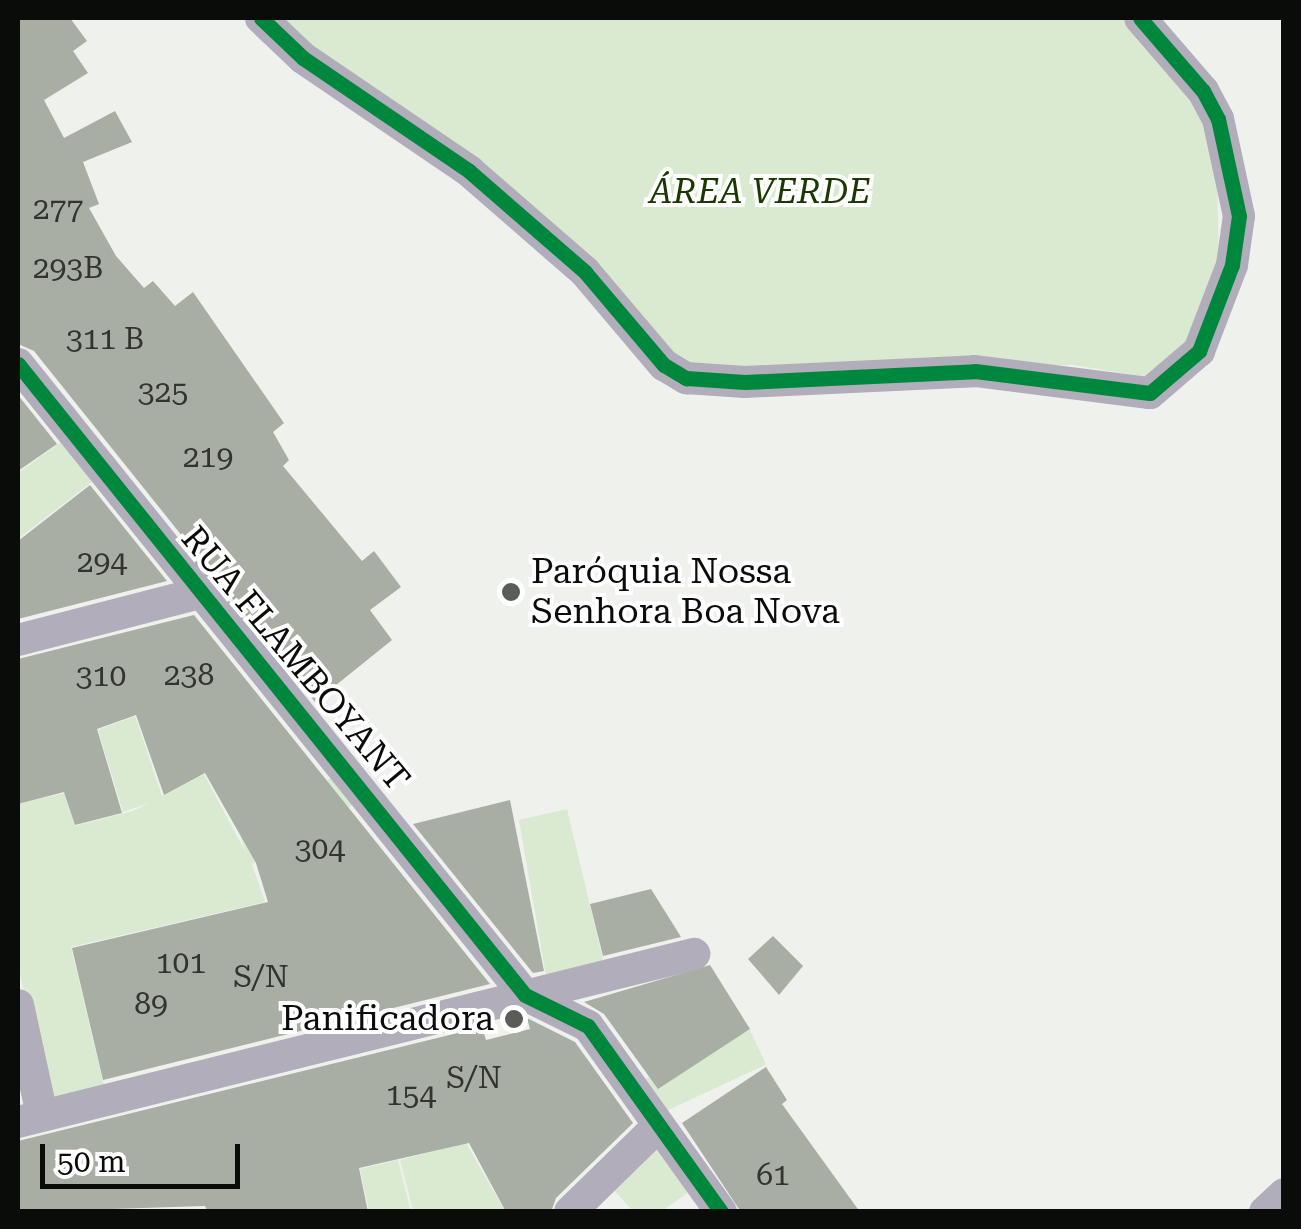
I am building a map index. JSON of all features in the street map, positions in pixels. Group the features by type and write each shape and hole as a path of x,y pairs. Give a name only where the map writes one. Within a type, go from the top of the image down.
{"street":[{"path":"261,18 302,58 469,171 585,272 664,366 686,378 745,382 975,371 1150,393 1198,351 1232,265 1239,216 1218,120 1203,91 1140,18"},
{"name":"RUA FLAMBOYANT","path":"18,364 524,995"},
{"path":"18,640 200,593"},
{"path":"18,1006 30,1119 694,954"},
{"path":"524,995 588,1026 721,1212"},
{"path":"570,1212 659,1125"},
{"path":"1265,1212 1284,1194"}],"green space":[{"name":"ÁREA VERDE","path":"276,18 1125,18 1198,100 1217,173 1219,275 1183,355 1147,377 1073,365 689,367 300,46"},
{"path":"65,439 97,478 18,539 18,473"},
{"path":"135,716 162,796 204,774 246,853 239,832 339,773 360,799 324,826 252,864 265,902 71,947 105,1090 48,1104 18,964 18,804 65,793 75,826 133,811 149,803 123,812 98,730"},
{"path":"567,809 603,960 546,976 519,820"},
{"path":"750,1030 766,1064 656,1116 640,1081"},
{"path":"657,1138 693,1189 662,1211 634,1212 610,1186"},
{"path":"466,1143 505,1211 413,1211 400,1160"},
{"path":"398,1160 411,1211 369,1211 360,1169"}],"building":[{"path":"18,18 70,18 87,41 73,51 88,73 44,100 64,138 115,111 132,142 83,162 99,204 89,208 116,256 144,288 153,281 175,306 193,292 284,423 273,432 289,460 283,466 362,561 374,551 401,587 370,610 392,640 315,702 34,351 18,344"},
{"path":"18,395 57,444 18,471"},
{"path":"90,485 167,581 18,619 18,541"},
{"path":"194,615 490,984 103,1080 72,948 268,902 256,863 205,773 164,795 136,715 97,729 122,813 75,825 64,792 18,804 18,659"},
{"path":"510,800 544,971 533,973 413,824"},
{"path":"651,889 681,937 603,956 590,904"},
{"path":"773,936 803,966 779,995 748,959"},
{"path":"710,965 750,1029 658,1089 604,1014 584,1002"},
{"path":"527,1018 575,1042 633,1123 556,1198 551,1212 506,1212 469,1143 359,1168 368,1212 208,1212 205,1206 18,1212 18,1141 482,1027 486,1040 530,1029"},
{"path":"766,1067 787,1100 782,1104 860,1212 741,1212 682,1123"}],"cycle path":[{"path":"261,18 303,58 469,171 585,272 664,365 686,378 745,382 975,371 1150,393 1199,351 1232,265 1239,216 1218,119 1203,91 1140,18"},
{"path":"18,364 525,995 588,1026 721,1212"}],"place":[{"name":"Paróquia Nossa Senhora Boa Nova","path":"511,592"},
{"name":"Panificadora","path":"514,1019"}]}
